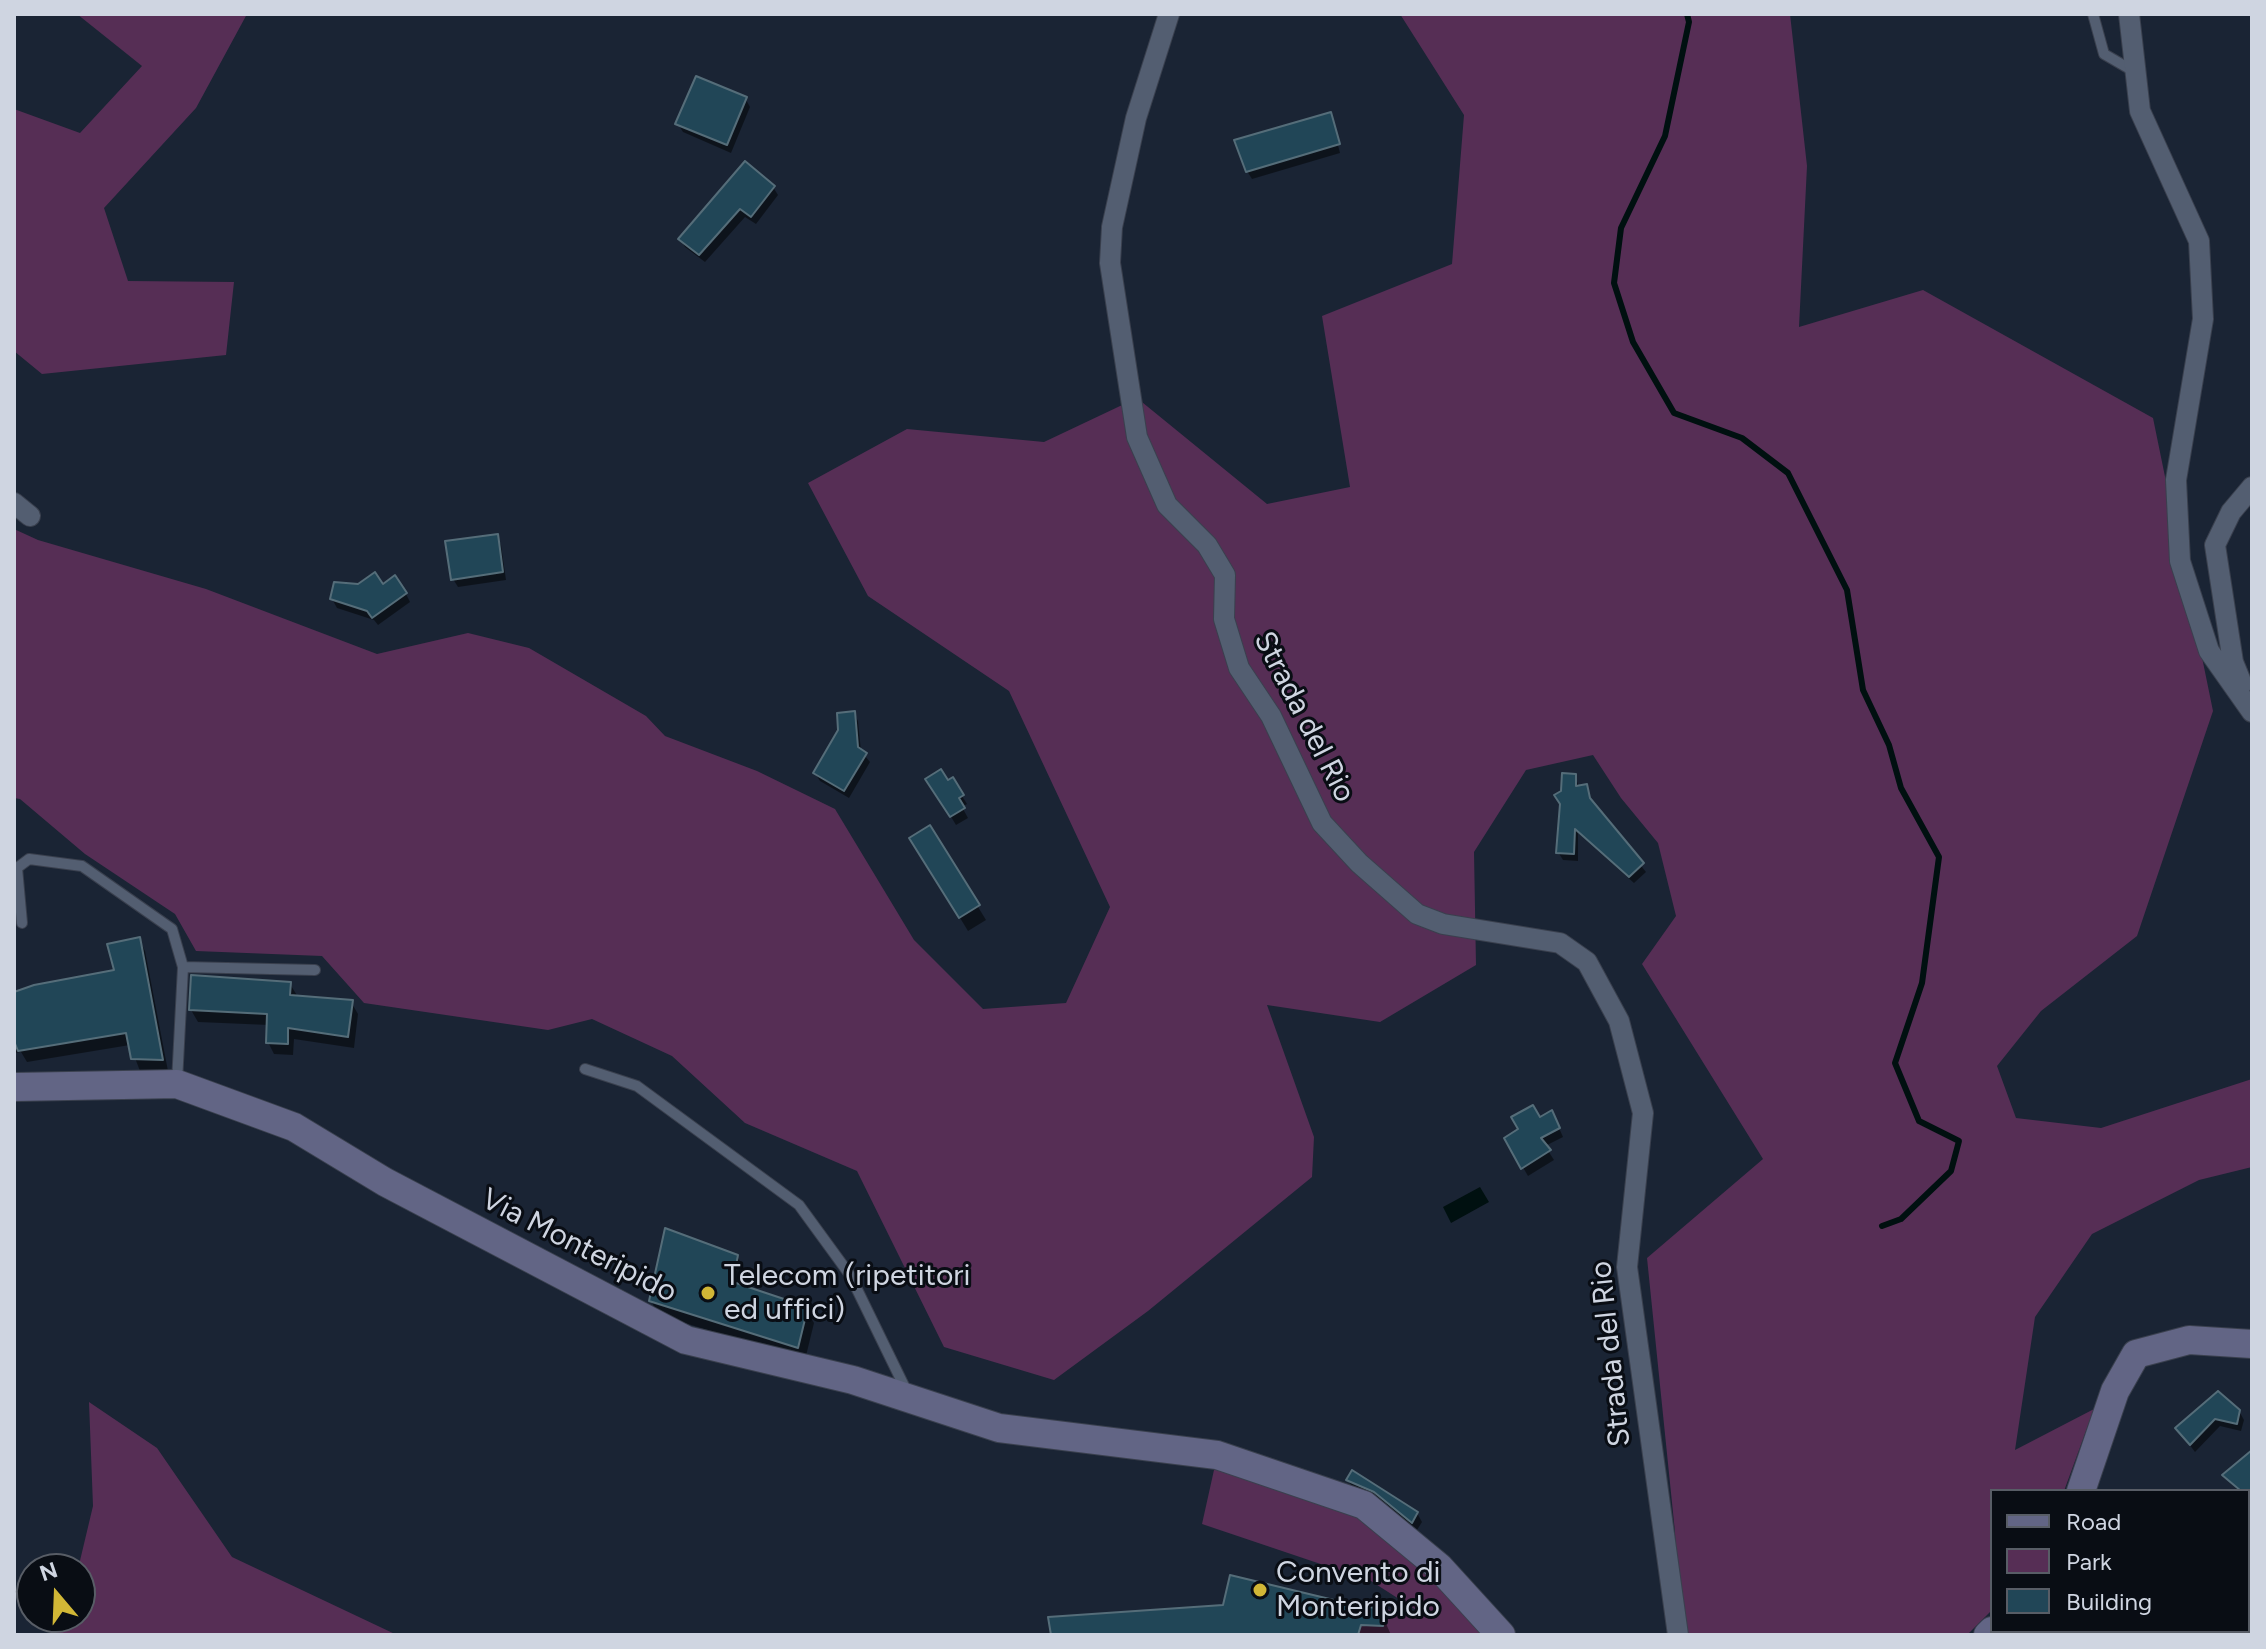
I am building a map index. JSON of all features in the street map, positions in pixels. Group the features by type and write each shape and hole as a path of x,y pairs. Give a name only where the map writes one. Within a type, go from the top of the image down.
{"street":[{"name":"Strada del Rio","path":"1169,14 1136,118 1112,227 1110,263 1137,437 1167,505 1207,545 1225,575 1224,619 1239,668 1271,716 1322,823 1359,863 1417,914 1443,924 1560,943 1587,962 1619,1021 1643,1113 1627,1267 1678,1635"},
{"path":"2129,14 2140,111 2199,241 2203,319 2176,480 2180,561 2209,651 2252,712"},
{"path":"2252,487 2231,512 2215,545 2233,662 2252,706"},
{"name":"Via Monteripido","path":"14,1087 177,1084 294,1127 385,1182 686,1340 853,1380 999,1428 1217,1455 1364,1505 1439,1567 1501,1635"},
{"path":"2082,1489 2115,1391 2136,1354 2189,1340 2252,1344"}],"lane":[{"path":"2093,14 2104,54 2137,73"},
{"path":"22,923 17,868 29,859 82,866 172,929 183,967 177,1084"},
{"path":"183,967 315,970"},
{"path":"585,1069 637,1086 799,1205 850,1275 911,1399"}],"green space":[{"path":"77,14 247,14 196,108 104,208 128,281 234,282 226,355 42,374 14,351 14,109 80,133 142,66"},
{"path":"1400,14 1790,14 1807,166 1799,327 1923,290 2153,418 2213,711 2137,936 2041,1011 1997,1066 2016,1118 2101,1128 2252,1079 2252,1167 2199,1180 2092,1234 2035,1317 2015,1450 2094,1409 2065,1489 1990,1489 1990,1612 1967,1635 1678,1635 1675,1532 1647,1258 1763,1159 1642,964 1676,916 1658,843 1621,798 1593,755 1526,770 1474,852 1476,965 1380,1022 1267,1005 1314,1137 1312,1177 1148,1311 1054,1380 944,1347 857,1171 745,1123 672,1056 592,1019 548,1030 364,1003 322,956 196,951 175,914 85,854 20,799 14,798 14,529 38,540 206,589 377,654 468,633 529,648 646,716 665,736 757,771 835,809 914,940 983,1009 1066,1003 1110,907 1009,691 868,596 808,483 907,429 1044,442 1137,398 1267,504 1350,487 1322,316 1452,264 1464,115"},
{"path":"89,1402 157,1448 232,1557 397,1635 49,1635 96,1633 96,1553 82,1553 93,1506"},
{"path":"1216,1461 1362,1510 1494,1635 1358,1635 1361,1625 1383,1626 1381,1608 1427,1617 1371,1581 1202,1524"}],"shaded area":[{"path":"1480,1187 1489,1202 1451,1223 1443,1207"}],"building":[{"path":"696,76 747,97 727,145 675,124"},
{"path":"1331,112 1340,144 1246,172 1234,140"},
{"path":"745,161 775,186 751,217 740,209 699,255 678,239"},
{"path":"498,534 503,572 451,580 445,541"},
{"path":"375,572 383,584 395,575 407,593 372,618 367,611 330,599 334,582 358,584"},
{"path":"855,711 858,747 867,753 844,791 813,773 838,730 837,713"},
{"path":"941,769 948,780 953,777 964,795 959,798 965,808 950,817 925,779"},
{"path":"1562,773 1576,774 1576,786 1587,784 1590,798 1644,863 1629,877 1575,829 1574,854 1556,853 1560,804 1554,795 1561,791"},
{"path":"930,825 980,905 959,918 909,838"},
{"path":"140,937 163,1060 131,1059 126,1033 18,1051 14,1041 14,992 34,985 114,970 107,944"},
{"path":"191,975 291,982 290,995 353,1000 348,1037 288,1028 288,1044 266,1043 267,1014 189,1010"},
{"path":"1533,1105 1540,1117 1552,1110 1560,1128 1541,1138 1551,1150 1521,1169 1504,1138 1518,1129 1511,1117"},
{"name":"Telecom (ripetitori ed uffici)","path":"665,1228 738,1255 733,1282 808,1307 798,1348 649,1301"},
{"path":"2218,1391 2240,1410 2237,1424 2215,1419 2190,1445 2175,1428"},
{"path":"2252,1450 2252,1500 2250,1489 2239,1489 2222,1475"},
{"path":"1352,1470 1418,1512 1412,1523 1374,1492 1346,1480"},
{"name":"Convento di Monteripido","path":"1230,1575 1363,1607 1381,1608 1383,1626 1361,1625 1358,1635 1051,1635 1048,1617 1223,1605"}],"waterway":[{"path":"1687,14 1689,22 1665,136 1621,228 1614,283 1633,342 1674,413 1742,438 1788,473 1847,590 1863,690 1889,745 1901,788 1939,857 1922,983 1895,1063 1919,1121 1959,1141 1951,1171 1901,1219 1882,1226"}],"place":[{"name":"Telecom (ripetitori ed uffici)","path":"708,1293"},
{"name":"Convento di Monteripido","path":"1260,1590"}]}
